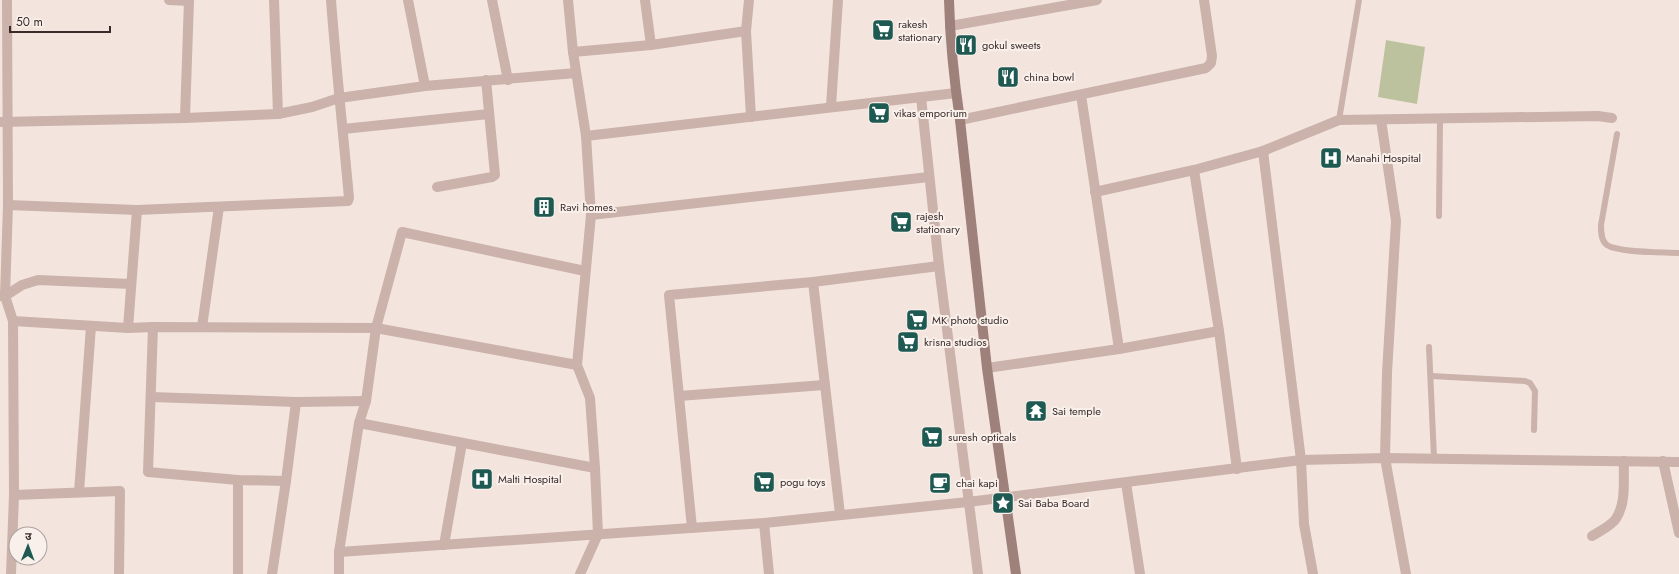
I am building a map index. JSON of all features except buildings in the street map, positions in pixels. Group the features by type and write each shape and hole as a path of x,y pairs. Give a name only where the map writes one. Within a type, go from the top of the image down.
{"street":[{"path":"7,0 4,121 8,205 3,296 13,321 14,495 11,574"},
{"path":"169,0 189,0 185,118"},
{"path":"274,0 278,114"},
{"path":"8,205 137,210 348,201 349,198 331,0"},
{"path":"408,0 425,86"},
{"path":"492,0 508,80"},
{"path":"568,0 573,52 586,136 591,215 577,365 590,398 598,534 580,574"},
{"path":"645,0 651,45"},
{"path":"749,0 746,31 751,117"},
{"path":"831,106 838,0"},
{"path":"949,0 956,93 987,368 1016,574"},
{"path":"950,26 1097,0"},
{"path":"960,120 1206,68 1211,63 1212,56 1204,0"},
{"path":"573,52 651,45 746,31"},
{"path":"4,121 185,118 278,114 312,107 339,98 425,86 576,73"},
{"path":"437,187 492,177 495,175 486,80"},
{"path":"586,136 831,106 956,93"},
{"path":"1081,95 1119,349"},
{"path":"920,97 928,177 978,574"},
{"path":"343,129 489,114"},
{"path":"1095,192 1194,170 1263,151 1339,120 1598,116 1612,118"},
{"path":"1381,120 1396,221 1387,373 1385,458 1406,574"},
{"path":"1263,151 1300,460 1304,524 1314,574"},
{"path":"1194,170 1219,331 1237,469"},
{"path":"591,215 928,177"},
{"path":"202,327 219,207"},
{"path":"128,328 137,210"},
{"path":"339,574 339,552 359,423 366,401 376,328 402,232 585,271"},
{"path":"692,528 668,295 813,282 939,266"},
{"path":"3,296 22,285 38,280 132,284"},
{"path":"813,282 840,514"},
{"path":"13,321 128,328 153,326 376,328 577,365"},
{"path":"79,492 91,326"},
{"path":"153,326 148,472 238,480 286,482"},
{"path":"987,368 1119,349 1219,331"},
{"path":"679,396 824,385"},
{"path":"151,397 296,402 366,401"},
{"path":"272,574 296,402"},
{"path":"359,423 595,468"},
{"path":"444,545 462,443"},
{"path":"339,552 764,522 968,502 1300,460 1434,458 1679,462"},
{"path":"1592,536 1615,520 1621,510 1623,500 1624,461"},
{"path":"1663,462 1679,532"},
{"path":"238,480 238,574"},
{"path":"1126,483 1140,574"},
{"path":"14,495 120,491 119,574"},
{"path":"764,522 769,574"}],"lane":[{"path":"1339,120 1359,0"},
{"path":"1439,216 1440,119"},
{"path":"1617,134 1601,225 1601,236 1606,245 1616,249 1679,254"},
{"path":"1429,347 1434,458"},
{"path":"1431,376 1525,381 1530,383 1535,391 1534,430"}],"green space":[{"path":"1386,40 1425,47 1417,104 1378,97"}],"place":[{"name":"rakesh stationary","path":"883,30"},
{"name":"gokul sweets","path":"966,45"},
{"name":"china bowl","path":"1008,77"},
{"name":"vikas emporium","path":"879,113"},
{"name":"Manahi Hospital","path":"1331,158"},
{"name":"Ravi homes.","path":"544,207"},
{"name":"rajesh stationary","path":"901,222"},
{"name":"MK photo studio","path":"917,320"},
{"name":"krisna studios","path":"908,342"},
{"name":"Sai temple","path":"1036,411"},
{"name":"suresh opticals","path":"932,437"},
{"name":"Malti Hospital","path":"482,479"},
{"name":"pogu toys","path":"764,482"},
{"name":"chai kapi","path":"940,483"},
{"name":"Sai Baba Board","path":"1003,503"}]}
